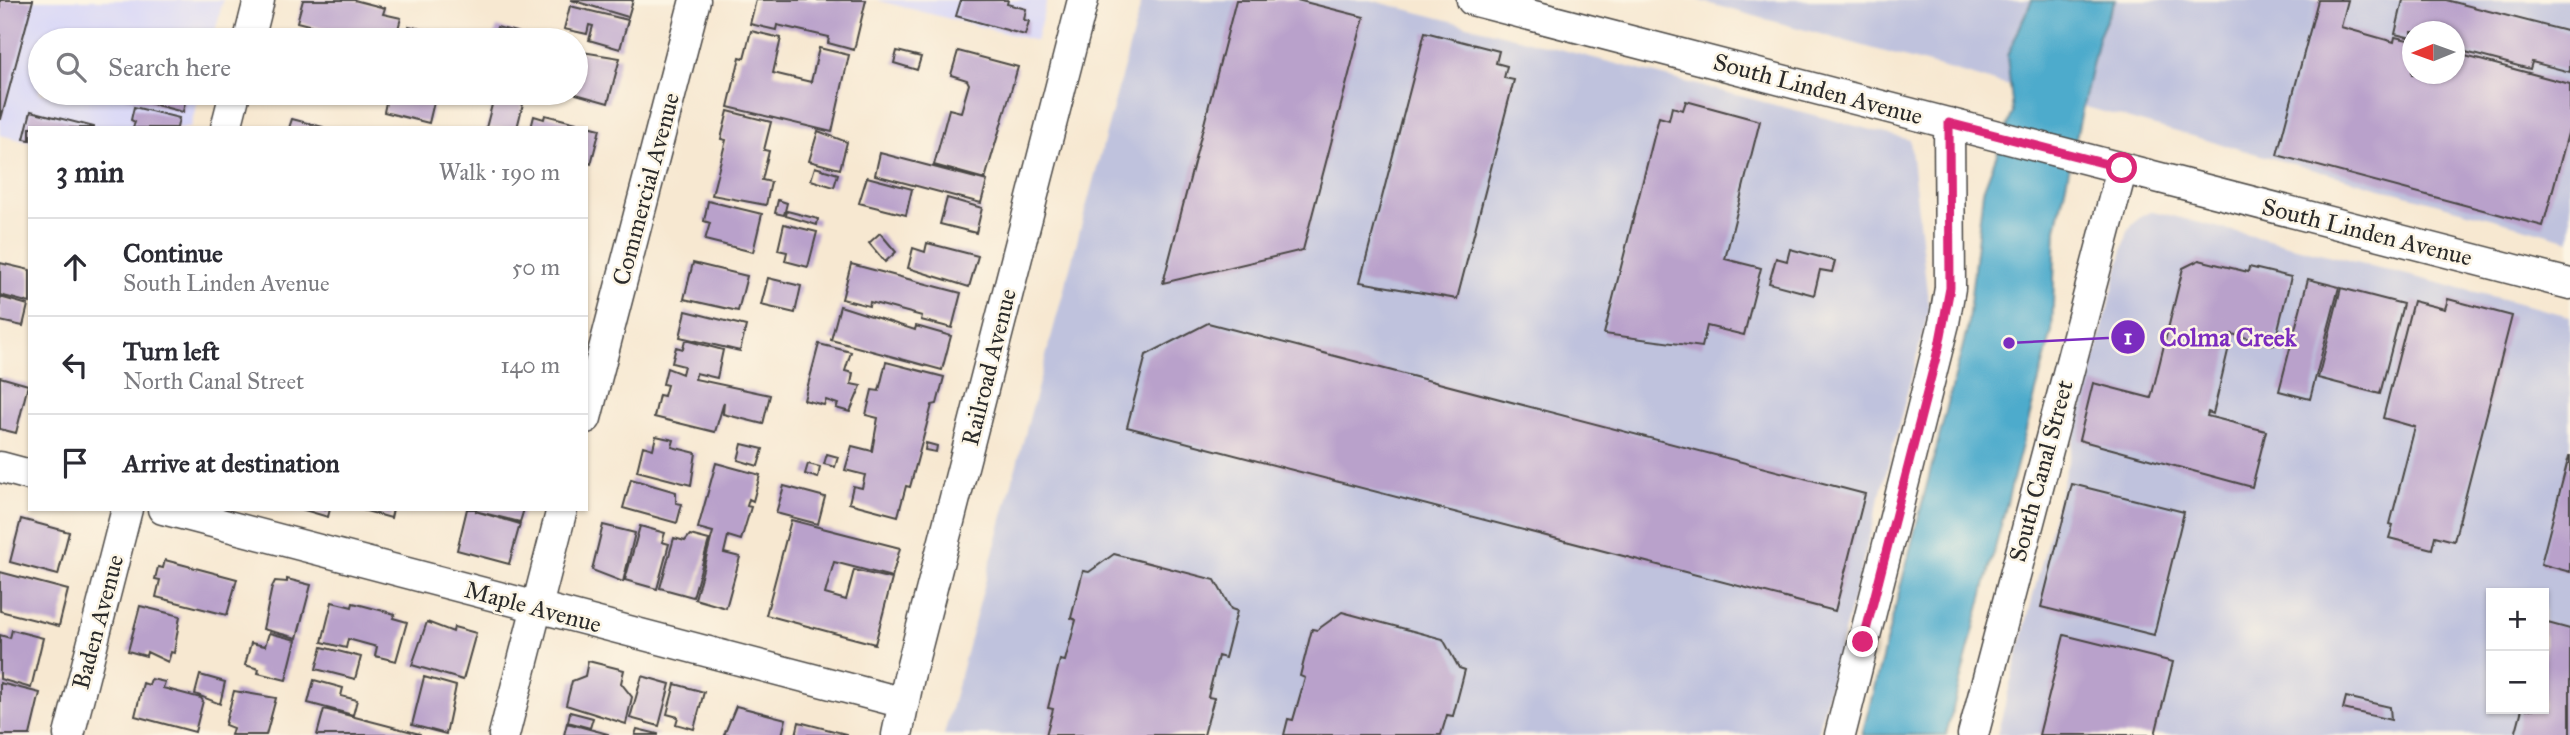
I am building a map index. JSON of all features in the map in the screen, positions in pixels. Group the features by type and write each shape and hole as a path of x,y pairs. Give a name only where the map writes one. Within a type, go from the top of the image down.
{"street":[{"path":"252,28 259,0"},
{"name":"Commercial Avenue","path":"588,410 695,0"},
{"name":"Railroad Avenue","path":"897,735 1083,0"},
{"name":"South Linden Avenue","path":"1472,0 2570,284"},
{"path":"227,126 232,105"},
{"path":"1840,735 1944,323 1950,288 1949,123"},
{"name":"South Canal Street","path":"1973,735 2122,168"},
{"path":"0,467 28,474"},
{"name":"Baden Avenue","path":"69,735 126,511"},
{"name":"Maple Avenue","path":"170,511 536,609 904,703"},
{"path":"504,735 561,511"}],"shaded area":[{"path":"0,0 223,0 216,28 28,28 28,105 197,105 191,126 28,126 28,142 0,135"},
{"path":"876,0 1047,0 1036,41"},
{"path":"1142,0 1370,0 1910,140 1929,310 1817,735 944,735"},
{"path":"1696,0 2570,0 2570,240"},
{"path":"2153,211 2570,316 2570,735 1997,735 2128,230 2140,217"}],"water":[{"path":"2032,0 2115,0 2098,38 2056,229 2052,331 1946,735 1862,735 1967,330 1983,191 2013,112 2007,56"}],"building":[{"path":"0,0 33,0 1,119 0,119"},
{"path":"303,0 354,0 385,8 383,14 401,18 398,28 320,28 297,22"},
{"path":"571,0 633,0 628,17"},
{"path":"756,0 866,0 854,50 828,43 829,37 777,25 776,30 750,24"},
{"path":"961,0 1008,0 1007,4 1026,9 1024,20 1029,21 1025,35 956,16"},
{"path":"1236,0 1297,0 1364,17 1303,250 1163,283"},
{"path":"2318,0 2348,0 2341,27 2394,42 2395,37 2402,39 2402,84 2465,84 2465,56 2570,84 2570,126 2543,226 2277,155"},
{"path":"2403,0 2446,0 2570,32 2570,72 2532,62 2530,69 2465,52 2465,21 2402,21 2402,36 2395,34"},
{"path":"570,6 628,20 620,49 589,40 593,26 589,25 588,30 564,28"},
{"path":"751,31 781,38 773,73 811,82 819,48 849,55 832,132 728,107 740,57 744,58"},
{"path":"1425,32 1499,51 1496,63 1507,66 1504,78 1514,80 1457,299 1360,282"},
{"path":"897,51 921,57 917,70 894,63"},
{"path":"958,51 1018,67 985,179 934,165 949,109 961,112 969,84 967,80 951,75"},
{"path":"588,53 620,58 608,103 588,97"},
{"path":"1686,101 1760,121 1725,259 1761,268 1744,335 1707,326 1702,347 1604,334 1659,117 1669,120 1672,107 1683,110"},
{"path":"156,105 184,105 183,112"},
{"path":"385,105 433,105 429,123 384,112"},
{"path":"492,105 523,105 518,126 487,126"},
{"path":"134,107 179,118 177,126 134,126 135,122 131,120"},
{"path":"31,111 90,126 28,126 28,140 24,139"},
{"path":"728,111 771,122 764,150 769,151 762,180 771,182 766,205 712,195 726,140 721,139"},
{"path":"545,115 600,129 591,164 588,163 588,126 532,126 534,116 544,119"},
{"path":"292,119 319,126 290,126"},
{"path":"818,131 847,142 840,169 809,161"},
{"path":"880,153 987,181 981,203 875,175"},
{"path":"815,167 838,174 834,187 811,180"},
{"path":"867,177 912,189 906,215 859,203"},
{"path":"947,198 982,208 976,233 940,224"},
{"path":"778,200 787,203 784,215 775,213"},
{"path":"708,201 762,214 753,252 705,240 710,223 704,221"},
{"path":"787,211 818,219 817,225 786,216"},
{"path":"784,224 817,232 808,267 785,261 787,252 778,250"},
{"path":"880,233 896,252 885,262 869,243"},
{"path":"927,243 978,256 969,287 908,268 913,248 925,252"},
{"path":"1790,249 1835,261 1832,272 1820,270 1814,295 1769,283 1776,258 1787,261"},
{"path":"2199,260 2248,272 2249,267 2291,277 2274,345 2232,334 2213,414 2208,412 2207,416 2266,431 2252,487 2079,440 2093,383 2151,398 2183,268"},
{"path":"0,263 28,270 28,302 0,295"},
{"path":"693,263 747,276 738,311 684,299"},
{"path":"851,264 961,293 952,328 921,320 922,316 870,302 869,306 842,299"},
{"path":"768,278 801,286 795,313 761,305"},
{"path":"2308,279 2339,287 2310,399 2279,391"},
{"path":"2341,288 2403,304 2380,394 2318,378"},
{"path":"0,297 28,305 23,326 0,321"},
{"path":"2448,299 2512,316 2454,541 2435,536 2432,549 2389,538 2393,525 2390,524 2415,427 2383,418 2413,301 2445,309"},
{"path":"840,306 915,330 916,326 951,336 942,370 831,340"},
{"path":"686,311 746,326 740,351 680,337"},
{"path":"1208,323 1865,494 1835,611 1127,427 1146,355"},
{"path":"685,340 723,350 717,378 696,373 695,379 770,395 763,424 723,414 724,402 715,432 654,417 659,395 664,396 667,385 663,384 667,368 682,374 684,366 672,363 676,347 683,349"},
{"path":"819,344 851,352 845,371 853,373 851,384 861,386 850,412 836,408 838,404 826,400 824,405 804,400"},
{"path":"886,362 944,377 937,404 932,405 910,487 906,486 898,516 849,503 853,486 862,488 865,475 845,470 852,446 872,451 878,418 866,415 872,390 879,391"},
{"path":"0,377 28,385 16,433 0,429"},
{"path":"656,436 674,440 672,447 696,453 691,485 637,471 643,446 653,449"},
{"path":"926,443 937,446 936,452 925,450"},
{"path":"742,444 763,449 758,466 738,460"},
{"path":"827,454 838,457 835,467 824,464"},
{"path":"2570,456 2570,572 2541,564"},
{"path":"716,463 760,475 753,501 749,499 747,506 751,507 741,540 728,536 724,553 740,557 726,608 695,599 713,532 698,528"},
{"path":"808,464 820,467 818,478 805,474"},
{"path":"631,479 676,492 676,503 682,504 677,523 623,508"},
{"path":"2072,484 2184,512 2154,635 2041,607"},
{"path":"784,486 825,497 818,524 776,513"},
{"path":"308,511 330,511 328,517"},
{"path":"366,511 393,511 391,518"},
{"path":"467,511 520,524 509,564 457,550"},
{"path":"475,511 523,511 520,522"},
{"path":"21,519 69,532 58,575 10,562"},
{"path":"791,520 900,548 892,577 834,562 825,594 846,600 854,570 892,579 875,644 766,615"},
{"path":"603,525 635,533 623,582 592,570"},
{"path":"640,526 665,533 662,542 669,544 657,589 625,580"},
{"path":"690,535 709,540 693,597 660,588 674,538 685,541"},
{"path":"1114,554 1215,580 1231,609 1237,611 1225,658 1218,656 1208,697 1214,698 1204,735 1046,735 1053,709 1048,708 1060,660 1065,661 1076,620 1071,618 1083,571 1089,572"},
{"path":"165,560 237,579 227,615 156,597 160,580 155,579 158,567 163,568"},
{"path":"0,572 68,590 59,626 0,611"},
{"path":"287,579 311,585 297,638 263,629 272,587 275,581 287,582"},
{"path":"332,602 352,607 353,603 395,614 393,618 407,622 396,661 375,656 377,647 348,639 346,648 322,642"},
{"path":"140,606 180,616 174,653 171,652 168,662 147,652 146,656 128,651"},
{"path":"1342,612 1443,639 1459,668 1465,670 1453,716 1447,715 1441,735 1284,735 1288,719 1293,720 1305,678 1300,676 1312,629 1317,630"},
{"path":"427,622 453,632 454,627 476,633 463,680 412,665"},
{"path":"2549,623 2570,629 2570,735 2515,735 2521,714 2549,714"},
{"path":"12,630 43,638 31,688 0,679 0,635 10,638"},
{"path":"269,633 296,640 286,680 258,673 259,669 245,665 251,643 265,646"},
{"path":"2064,635 2173,662 2155,735 2039,735"},
{"path":"322,647 361,657 355,679 316,669"},
{"path":"588,661 624,670 621,683 632,697 626,724 566,705 572,681 585,676"},
{"path":"200,675 225,682 220,704 195,694"},
{"path":"642,676 670,684 659,726 630,718"},
{"path":"424,677 456,686 446,734 412,725"},
{"path":"151,679 165,682 163,688 201,698 203,701 195,732 135,716 143,683 149,685"},
{"path":"314,680 343,688 341,696 357,700 353,715 308,703"},
{"path":"0,683 40,693 30,735 0,735"},
{"path":"675,684 704,692 694,729 676,724 678,717 667,714"},
{"path":"234,691 276,698 266,735 231,735 233,728 225,725"},
{"path":"2346,697 2390,707 2391,720 2343,709"},
{"path":"736,706 786,719 782,735 724,735"},
{"path":"324,709 420,734 420,735 317,735"},
{"path":"570,712 593,718 590,728 568,722"},
{"path":"799,722 846,734 846,735 796,735"},
{"path":"567,723 608,734 608,735 564,735"},
{"path":"637,729 658,734 658,735 635,735"}],"place":[{"name":"Colma Creek","path":"2009,343"}],"route":[{"path":"1863,642 1939,346 1950,288 1949,123 2122,168"}]}
